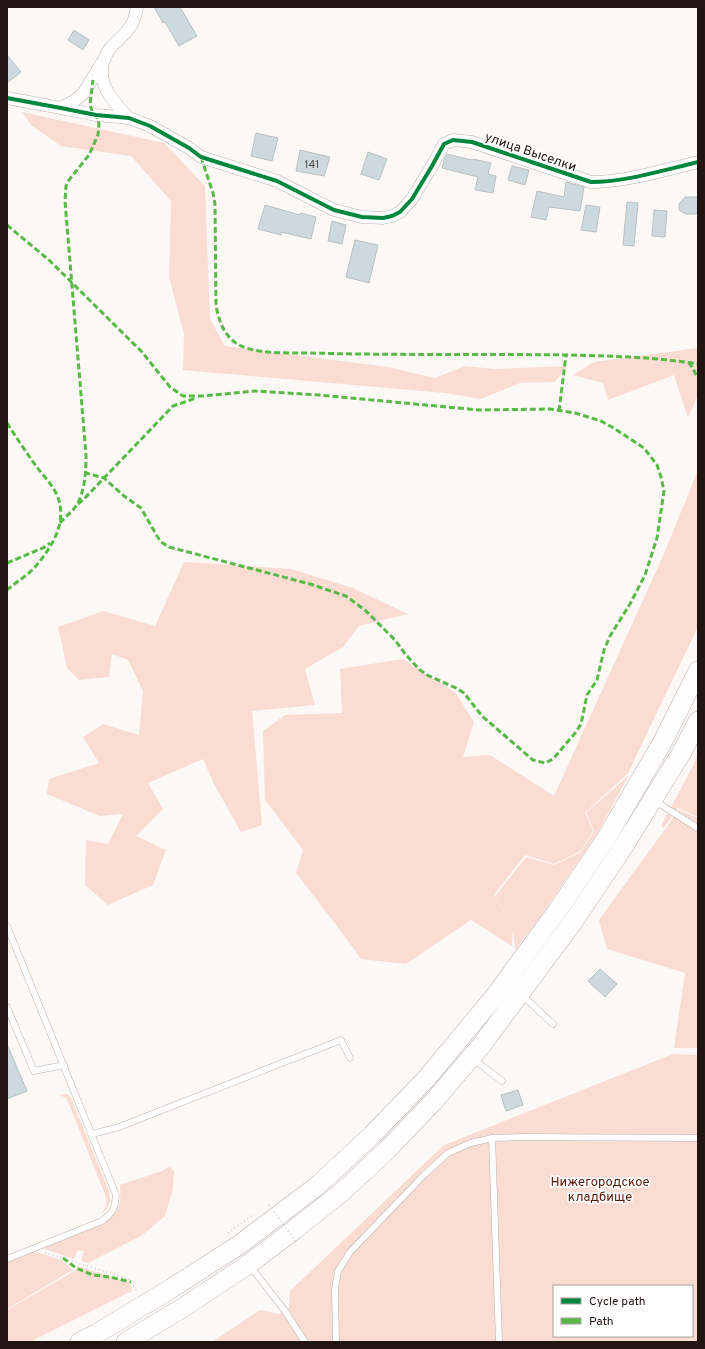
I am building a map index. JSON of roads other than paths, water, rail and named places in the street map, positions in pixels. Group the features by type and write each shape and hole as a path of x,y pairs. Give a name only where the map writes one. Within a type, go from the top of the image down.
{"main road":[{"path":"80,1342 172,1288 239,1245 317,1186 372,1135 426,1079 495,996 558,910 606,839 662,743 698,671"},
{"path":"126,1342 184,1307 249,1264 294,1230 343,1191 387,1150 433,1102 471,1058 573,922 622,849 682,752 698,721"}],"street":[{"path":"61,108 83,94 109,50 131,26 138,7"},
{"path":"102,62 104,84 108,93 115,104 128,118"},
{"path":"7,98 96,115 128,118"},
{"name":"улица Выселки","path":"128,118 150,126 201,157 277,181 292,187 334,210 362,217 383,218 400,212 412,199 444,144 453,140 472,142 591,182 604,182 627,178 698,162"}],"lane":[{"path":"652,800 696,827"},
{"path":"7,926 116,1195 115,1205 110,1215 102,1221 7,1259"},
{"path":"520,994 553,1024"},
{"path":"7,1007 34,1071 64,1065"},
{"path":"92,1134 119,1127 341,1040 350,1058"},
{"path":"471,1058 502,1081"},
{"path":"492,1138 499,1342"},
{"path":"336,1342 335,1289 338,1271 350,1252 424,1175 448,1153 470,1144 492,1138 698,1138"},
{"path":"249,1264 285,1311 305,1342"}],"park label":[{"name":"Нижегородское кладбище","path":"600,1188"}]}
